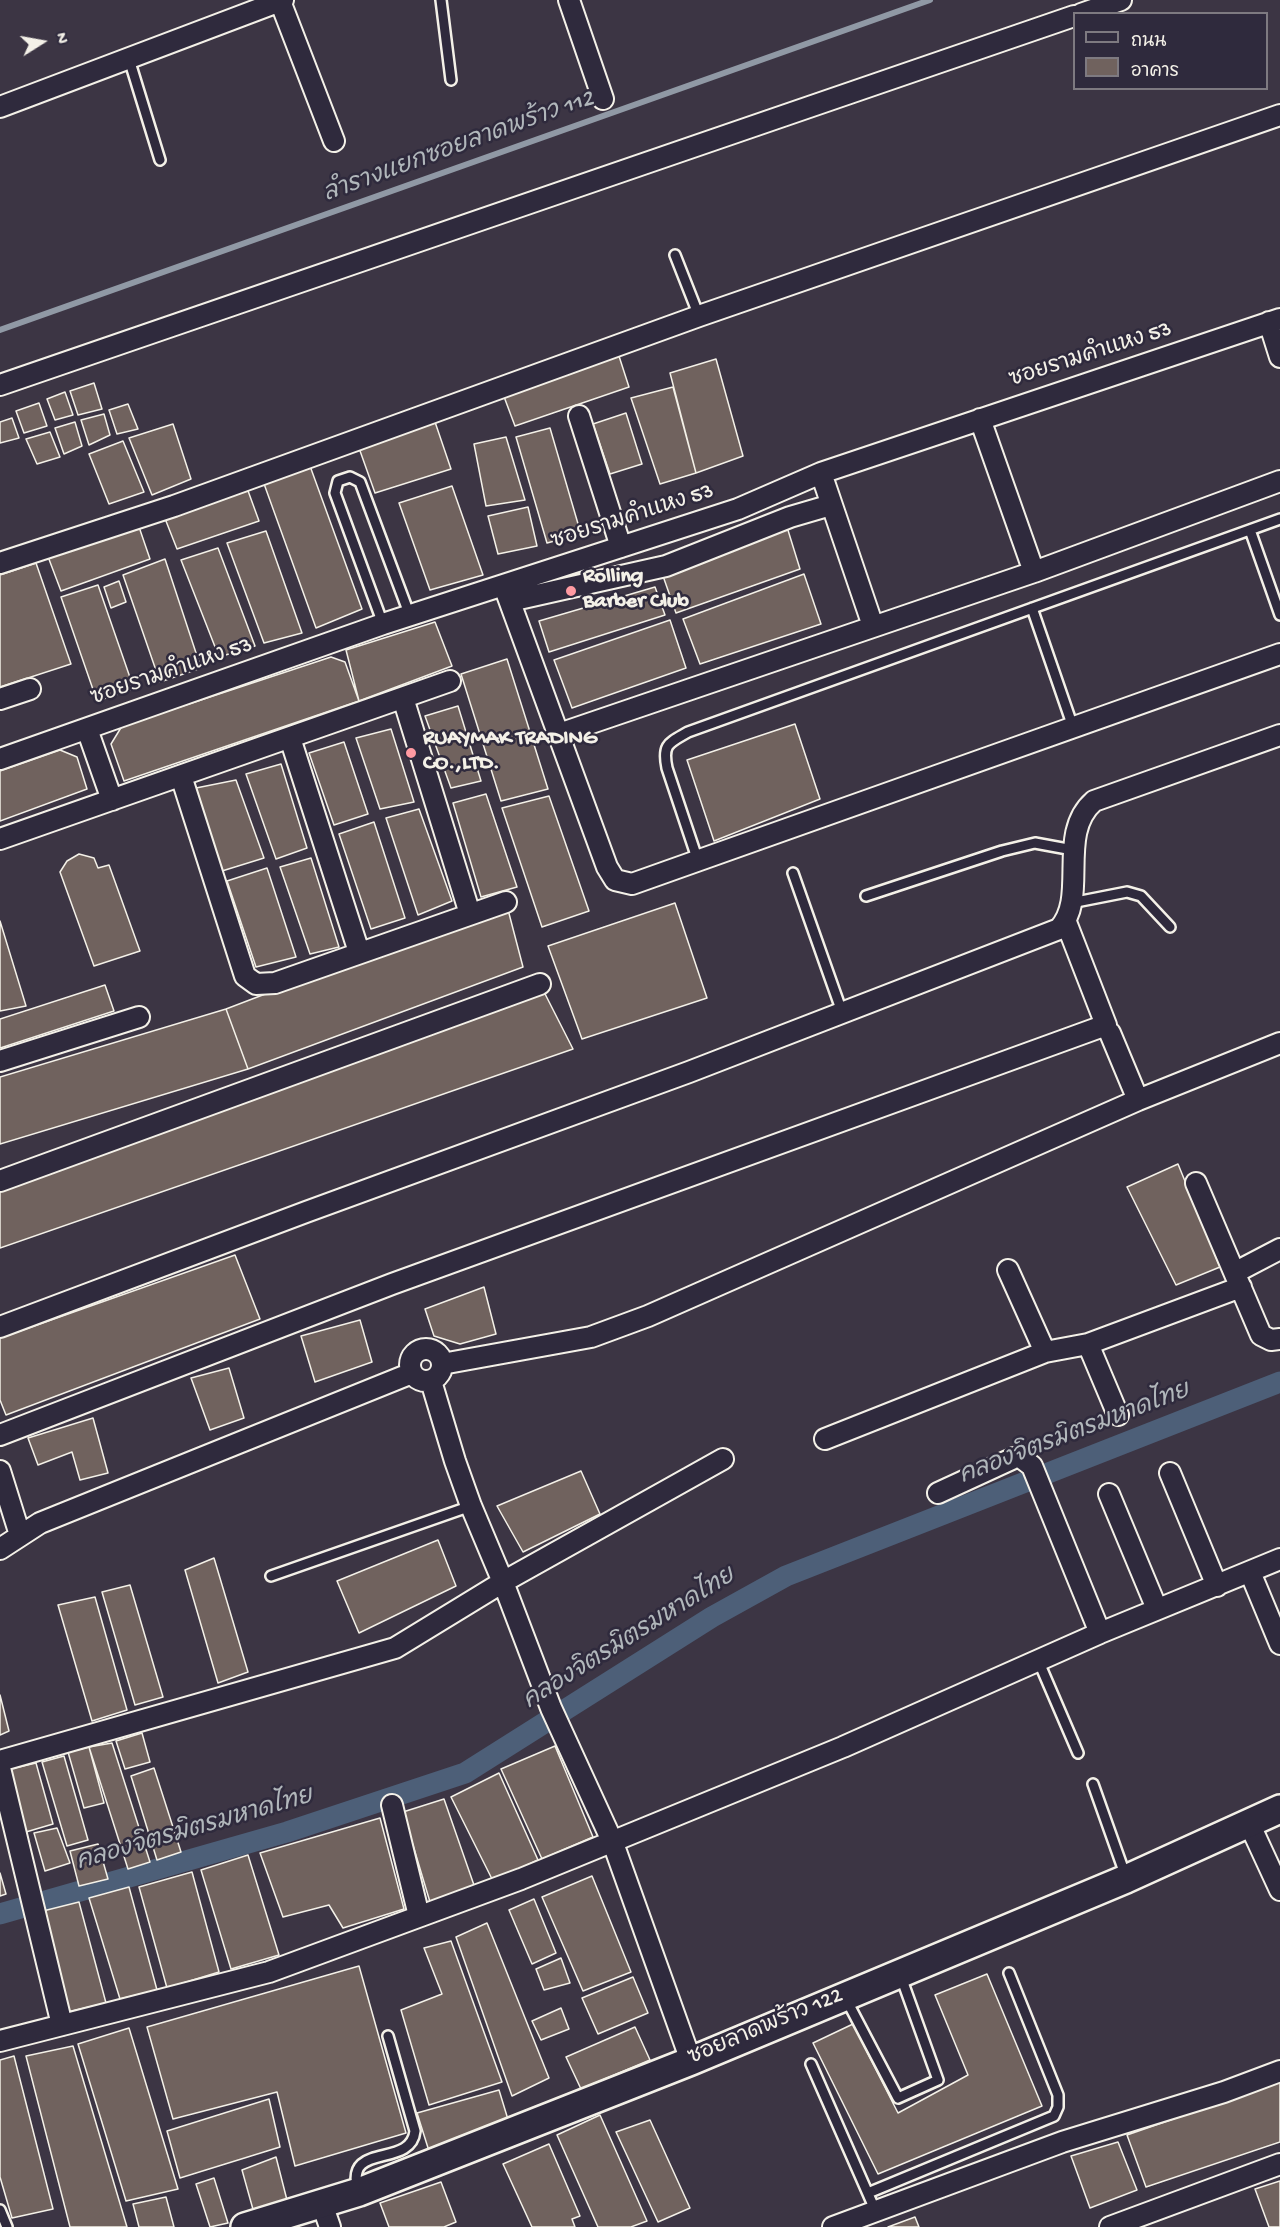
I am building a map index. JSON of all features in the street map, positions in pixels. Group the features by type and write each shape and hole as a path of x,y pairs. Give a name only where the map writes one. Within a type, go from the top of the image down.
{"street":[{"path":"569,0 603,99"},
{"path":"1087,12 1120,0"},
{"path":"0,107 282,1 334,141"},
{"path":"0,385 1073,16"},
{"path":"0,563 174,506 699,316 1280,115"},
{"path":"1274,321 1280,357"},
{"name":"ซอยรามคำแหง 53","path":"0,759 384,624 507,593 621,547 738,509 821,473 1274,321"},
{"path":"579,416 621,547"},
{"path":"980,419 1035,572"},
{"path":"821,473 873,626"},
{"path":"559,734 1035,572 1280,481"},
{"path":"831,505 790,517 666,566 507,593 607,867 615,880 632,884 1280,654"},
{"path":"0,839 450,681"},
{"path":"0,699 30,689"},
{"path":"403,698 470,914"},
{"path":"87,729 112,800"},
{"path":"0,1435 392,1284 1106,1025 1068,912 1073,850 1083,811 1094,801 1280,735"},
{"path":"290,738 359,952"},
{"path":"181,776 245,976 256,984 274,983 506,902"},
{"path":"0,1327 1059,929 1068,912"},
{"path":"0,1181 540,984"},
{"path":"0,1061 139,1017"},
{"path":"1110,1033 1138,1100"},
{"path":"442,1364 591,1337 648,1316 1138,1100 1280,1043"},
{"path":"1196,1183 1261,1335 1272,1340 1280,1339"},
{"path":"825,1439 1045,1352 1088,1344 1239,1280 1280,1249"},
{"path":"1008,1270 1045,1352"},
{"path":"1088,1344 1118,1415"},
{"path":"421,1350 435,1352 442,1364 437,1377 431,1381 417,1378 412,1373 411,1359 421,1350"},
{"path":"0,1549 40,1523 134,1483 412,1373"},
{"path":"431,1381 471,1506 551,1708 613,1843 691,2061"},
{"path":"938,1493 1014,1458 1020,1457 1032,1467 1100,1633"},
{"path":"0,1761 395,1648 503,1582 723,1459"},
{"path":"0,1471 20,1535"},
{"path":"1170,1473 1217,1586"},
{"path":"1109,1494 1157,1609"},
{"path":"0,2042 269,1972 613,1843 843,1747 1038,1659 1280,1559"},
{"path":"1250,1572 1280,1644"},
{"path":"0,1767 8,1834 32,1901 62,2025"},
{"path":"392,1804 419,1916"},
{"name":"ซอยลาดพร้าว 122","path":"245,2227 326,2216 359,2192 691,2061 899,1972 1126,1879 1280,1809"},
{"path":"1249,1823 1280,1890"},
{"path":"833,2227 1062,2142 1224,2092 1280,2071"},
{"path":"1110,2227 1280,2164"}],"lane":[{"path":"441,0 451,80"},
{"path":"129,59 160,160"},
{"path":"675,255 699,316"},
{"path":"384,624 335,493 338,481 350,477 360,482 410,616"},
{"path":"698,861 664,754 668,744 688,732 1280,519"},
{"path":"1250,530 1280,615"},
{"path":"1032,608 1074,727"},
{"path":"866,896 1002,851 1035,843 1073,850"},
{"path":"793,873 842,1012"},
{"path":"1068,912 1127,892 1140,896 1170,927"},
{"path":"271,1576 471,1506"},
{"path":"1038,1659 1078,1753"},
{"path":"1093,1784 1126,1879"},
{"path":"844,1996 898,2097 938,2080 899,1972"},
{"path":"867,2193 1054,2116 1058,2107 1058,2095 1009,1973"},
{"path":"359,2192 354,2177 358,2167 366,2160 408,2148 414,2140 415,2131 388,2036"},
{"path":"811,2064 876,2212"},
{"path":"0,2210 8,2227"}],"building":[{"path":"618,353 629,387 515,426 503,394"},
{"path":"716,359 743,456 696,473 670,373"},
{"path":"94,383 102,409 78,415 70,391"},
{"path":"673,387 696,473 660,484 631,398"},
{"path":"65,392 73,415 55,420 47,399"},
{"path":"39,403 47,426 24,433 16,411"},
{"path":"128,404 138,429 117,434 109,410"},
{"path":"626,413 642,464 610,474 593,424"},
{"path":"104,414 110,435 89,445 81,420"},
{"path":"12,418 19,438 0,443 0,422"},
{"path":"434,419 451,469 375,493 359,448"},
{"path":"75,422 82,446 64,454 55,428"},
{"path":"173,424 191,479 152,495 129,438"},
{"path":"550,428 581,534 547,543 516,437"},
{"path":"50,432 60,457 37,464 26,439"},
{"path":"506,437 525,500 486,506 474,444"},
{"path":"123,441 144,492 109,504 89,454"},
{"path":"310,466 362,609 316,628 263,481"},
{"path":"452,486 483,575 430,590 399,503"},
{"path":"247,488 259,521 177,549 164,516"},
{"path":"528,507 537,546 498,554 488,516"},
{"path":"138,524 150,559 61,591 47,554"},
{"path":"787,527 800,569 676,613 663,576"},
{"path":"266,531 302,633 264,643 227,543"},
{"path":"218,548 255,646 219,657 181,560"},
{"path":"165,559 201,668 160,682 123,575"},
{"path":"36,563 71,664 0,687 0,575"},
{"path":"804,574 821,624 700,664 683,619"},
{"path":"119,581 126,602 111,608 104,587"},
{"path":"98,585 134,689 97,701 61,597"},
{"path":"655,587 665,615 549,652 539,621"},
{"path":"670,620 686,668 572,708 554,660"},
{"path":"435,622 452,666 359,701 346,650"},
{"path":"331,657 345,662 359,701 124,781 111,744 122,726"},
{"path":"507,659 548,789 501,801 461,674"},
{"path":"458,706 481,781 451,788 425,716"},
{"path":"795,724 820,799 714,841 687,760"},
{"path":"391,729 414,802 380,809 356,738"},
{"path":"344,742 368,814 334,825 309,753"},
{"path":"60,750 77,757 87,789 0,821 0,771"},
{"path":"281,764 307,848 276,859 246,774"},
{"path":"236,780 264,858 222,871 196,788"},
{"path":"486,794 517,887 481,897 453,803"},
{"path":"549,796 589,911 542,927 502,808"},
{"path":"419,809 452,901 418,915 386,818"},
{"path":"374,822 405,918 371,929 339,834"},
{"path":"79,854 94,858 98,868 109,865 140,951 94,966 60,872 67,861"},
{"path":"311,858 339,947 310,954 280,867"},
{"path":"267,868 296,957 256,967 227,881"},
{"path":"506,902 523,967 248,1069 226,1009"},
{"path":"675,903 707,998 582,1039 548,946"},
{"path":"0,921 26,1006 0,1011"},
{"path":"540,984 573,1049 0,1248 0,1181"},
{"path":"105,985 114,1011 0,1048 0,1019"},
{"path":"226,1009 248,1069 0,1144 0,1077"},
{"path":"1178,1164 1220,1267 1176,1285 1127,1187"},
{"path":"235,1255 260,1319 6,1415 0,1400 0,1338"},
{"path":"484,1287 496,1334 460,1344 434,1336 425,1309"},
{"path":"360,1320 372,1362 315,1382 301,1336"},
{"path":"229,1368 244,1418 210,1430 191,1378"},
{"path":"93,1418 108,1473 80,1480 72,1452 38,1465 28,1438"},
{"path":"581,1471 600,1514 523,1552 497,1506"},
{"path":"438,1540 456,1586 359,1633 337,1581"},
{"path":"214,1558 248,1672 218,1683 185,1570"},
{"path":"130,1585 163,1697 135,1705 102,1592"},
{"path":"95,1597 127,1710 92,1721 58,1605"},
{"path":"0,1695 9,1731 0,1735"},
{"path":"142,1733 150,1762 125,1769 116,1741"},
{"path":"112,1743 150,1862 128,1869 89,1747"},
{"path":"555,1746 593,1837 542,1859 501,1769"},
{"path":"89,1747 104,1803 84,1808 68,1752"},
{"path":"64,1756 88,1840 67,1846 42,1762"},
{"path":"36,1763 53,1824 26,1832 10,1769"},
{"path":"154,1768 181,1852 157,1860 131,1776"},
{"path":"499,1773 538,1860 493,1881 451,1797"},
{"path":"444,1799 475,1888 430,1902 403,1812"},
{"path":"380,1818 404,1909 343,1928 329,1905 283,1917 260,1853"},
{"path":"57,1828 70,1863 45,1871 34,1833"},
{"path":"98,1844 108,1879 79,1886 70,1851"},
{"path":"248,1855 279,1955 231,1969 201,1870"},
{"path":"192,1872 219,1972 167,1988 139,1887"},
{"path":"0,1873 6,1894 0,1896"},
{"path":"592,1876 631,1972 583,1991 542,1897"},
{"path":"129,1887 157,1990 120,1999 89,1898"},
{"path":"534,1899 556,1953 532,1964 509,1910"},
{"path":"79,1902 106,2003 68,2012 43,1911"},
{"path":"487,1923 549,2078 512,2096 456,1937"},
{"path":"451,1941 502,2082 429,2105 401,2010 442,1994 424,1948"},
{"path":"561,1958 570,1983 544,1990 536,1969"},
{"path":"359,1966 406,2133 295,2166 277,2092 173,2119 147,2027"},
{"path":"987,1974 1042,2106 878,2174 813,2043 853,2024 898,2113 968,2075 935,1995"},
{"path":"633,1977 648,2013 598,2034 582,1998"},
{"path":"561,2008 569,2029 541,2040 532,2021"},
{"path":"635,2027 650,2060 581,2089 566,2057"},
{"path":"129,2028 178,2189 126,2201 78,2044"},
{"path":"73,2046 127,2227 70,2227 26,2056"},
{"path":"14,2056 53,2209 12,2218 0,2177 0,2060"},
{"path":"1280,2082 1280,2142 1146,2187 1127,2135"},
{"path":"499,2090 510,2126 429,2151 417,2113"},
{"path":"269,2099 280,2147 180,2178 167,2131"},
{"path":"600,2115 647,2221 631,2227 598,2227 557,2135"},
{"path":"650,2120 690,2208 658,2222 616,2132"},
{"path":"1118,2142 1137,2190 1090,2208 1071,2156"},
{"path":"549,2144 580,2216 572,2219 575,2227 532,2227 503,2164"},
{"path":"276,2157 288,2204 254,2213 242,2170"},
{"path":"214,2178 228,2223 210,2227 196,2184"},
{"path":"1280,2181 1280,2227 1269,2227 1255,2189"},
{"path":"441,2182 456,2222 444,2227 389,2227 380,2203"},
{"path":"166,2197 174,2227 139,2227 133,2204"},
{"path":"915,2217 919,2227 888,2227"}],"waterway":[{"name":"ลำรางแยกซอยลาดพร้าว 112","path":"0,330 930,0"},
{"name":"คลองจิตรมิตรมหาดไทย","path":"0,1914 287,1832 465,1773 712,1617 786,1576 1280,1382"}],"place":[{"name":"Rolling Barber Club","path":"571,591"},
{"name":"RUAYMAK TRADING CO.,LTD.","path":"411,753"}]}
